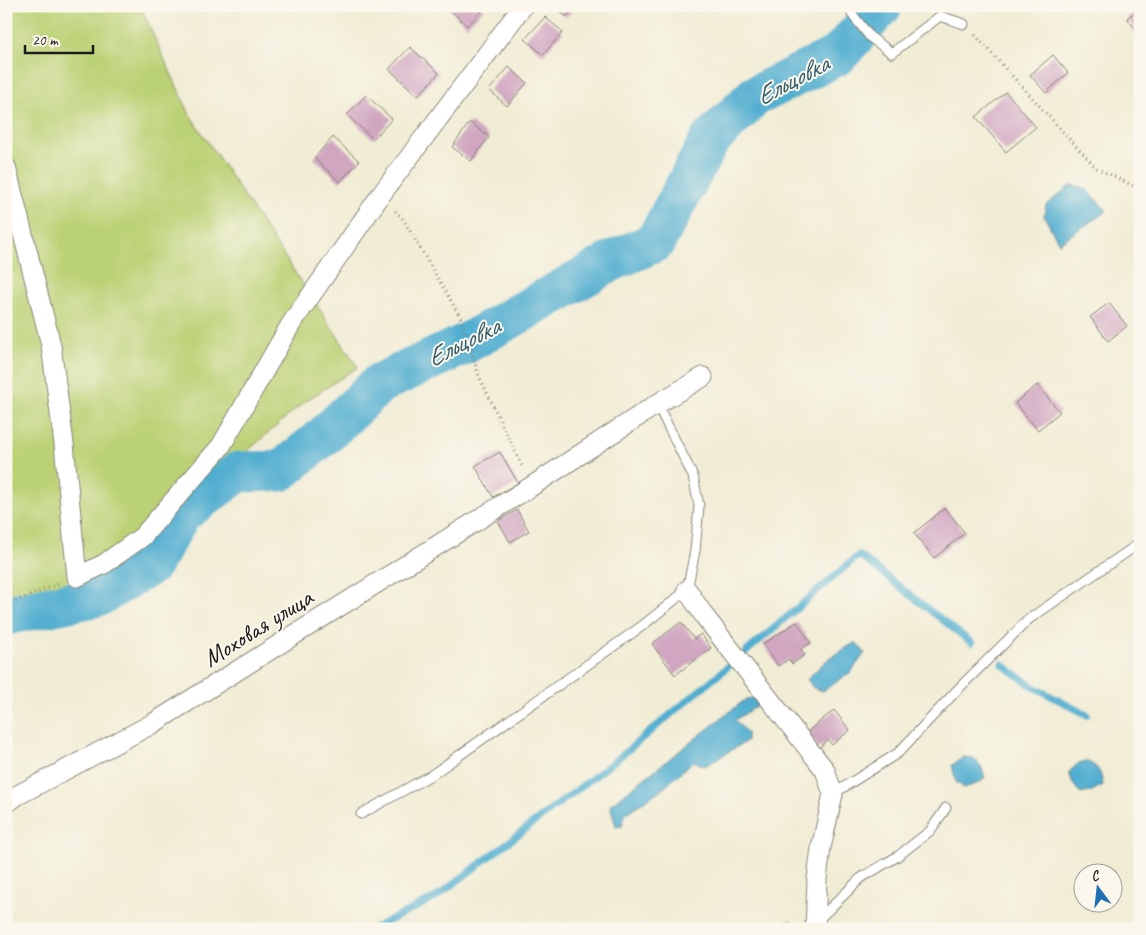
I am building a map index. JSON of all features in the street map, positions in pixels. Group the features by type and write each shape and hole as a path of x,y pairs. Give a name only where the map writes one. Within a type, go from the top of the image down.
{"street":[{"path":"6,167 51,345 64,444 77,577 104,564 142,537 221,446 291,324 380,196 522,6"},
{"name":"Моховая улица","path":"6,804 16,796 152,724 532,486 657,404 703,377"},
{"path":"688,590 705,617 825,770 833,794 820,856 815,926"}],"lane":[{"path":"851,10 870,37 892,53 940,16 964,24"},
{"path":"361,814 433,774 642,626 688,590 695,551 699,506 694,476 657,404"},
{"path":"833,794 898,753 960,686 1029,619 1140,543"},
{"path":"815,926 861,878 898,856 930,831 946,808"}],"path":[{"path":"964,24 1096,168 1140,189"},
{"path":"380,196 403,220 461,318 479,376 532,486"},
{"path":"6,605 77,577"}],"green space":[{"path":"6,6 140,6 190,115 358,367 304,402 220,475 72,587 6,601"}],"water":[{"path":"1071,185 1085,188 1107,211 1059,243 1044,216 1046,205"},
{"path":"856,642 865,653 851,672 823,691 813,688 807,679 829,658"},
{"path":"755,698 758,705 735,720 747,733 747,741 705,766 693,761 665,787 625,814 622,826 616,827 610,805 746,699"},
{"path":"964,757 974,758 981,766 985,778 979,783 964,788 956,782 952,765"},
{"path":"1086,761 1098,770 1103,785 1081,794 1073,784 1069,772 1079,763"},
{"path":"790,920 795,927 792,929 763,929"}],"building":[{"path":"446,6 481,6 484,9 467,26"},
{"path":"555,6 576,6 566,17"},
{"path":"1140,8 1140,35 1127,18"},
{"path":"545,17 563,32 543,55 525,39"},
{"path":"410,47 439,73 418,96 389,69"},
{"path":"1053,55 1068,73 1046,93 1030,75"},
{"path":"509,67 527,83 507,106 489,90"},
{"path":"1006,92 1036,127 1006,152 976,117"},
{"path":"366,95 392,119 373,139 347,115"},
{"path":"470,122 489,137 471,161 452,147"},
{"path":"333,137 359,161 340,182 314,158"},
{"path":"1109,303 1127,326 1108,341 1090,317"},
{"path":"1037,385 1060,412 1038,430 1015,403"},
{"path":"500,452 518,483 493,497 475,466"},
{"path":"945,508 965,533 934,558 914,533"},
{"path":"517,510 529,531 510,542 498,521"},
{"path":"681,622 694,639 701,634 711,648 675,675 652,644"},
{"path":"797,622 811,643 801,649 805,655 792,664 789,659 778,666 763,644"},
{"path":"834,710 850,730 832,745 828,740 819,748 806,733"}],"waterway":[{"name":"Ельцовка","path":"6,615 99,596 151,565 181,514 238,472 281,471 325,435 380,383 465,344 614,260 655,242 710,140 755,96 838,55 882,6"},
{"path":"746,652 859,555 972,643"},
{"path":"1002,664 1032,686 1087,715"},
{"path":"372,929 435,898 616,760 730,665"}]}
